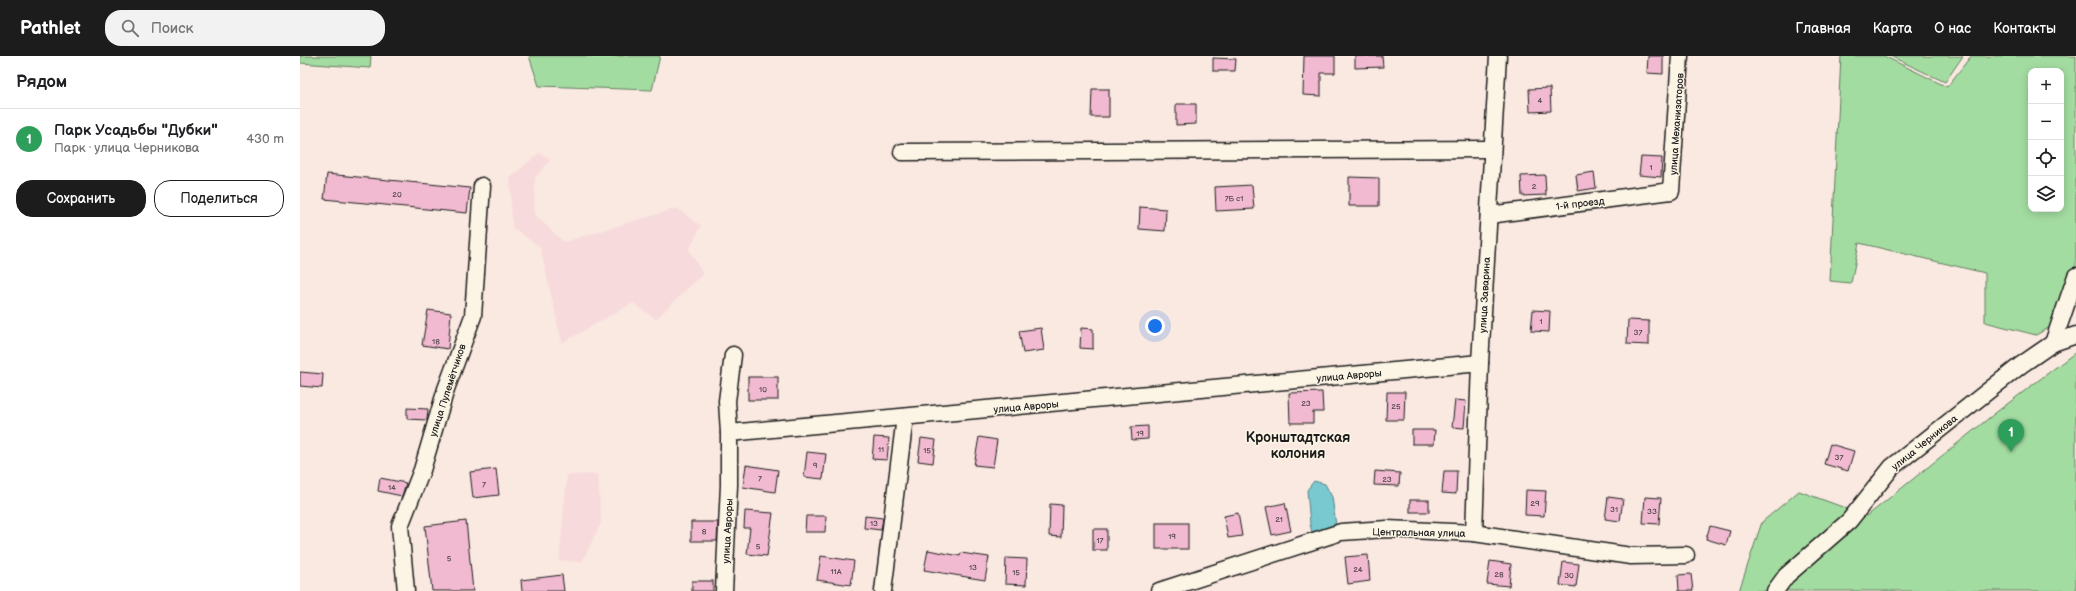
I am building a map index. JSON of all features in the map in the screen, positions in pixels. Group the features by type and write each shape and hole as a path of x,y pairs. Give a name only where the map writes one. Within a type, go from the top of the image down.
{"street":[{"name":"улица Заварина","path":"1474,533 1480,363 1498,56"},
{"name":"улица Механизаторов","path":"1671,192 1680,56"},
{"path":"902,152 1492,149"},
{"name":"улица Пулемётчиков","path":"406,591 400,526 422,470 446,389 473,316 482,186"},
{"name":"1-й проезд","path":"1489,214 1671,192"},
{"path":"2053,343 2076,276"},
{"name":"улица Черникова","path":"1775,591 1786,576 1849,522 1892,467 2021,365 2053,343 2076,335"},
{"path":"729,433 727,401 733,355"},
{"name":"улица Авроры","path":"724,591 729,485 729,433 1480,363"},
{"path":"883,591 905,417"},
{"name":"Центральная улица","path":"1159,591 1341,532 1387,529 1474,533 1631,556 1686,555"}],"shaded area":[{"path":"539,153 551,159 535,178 534,214 564,242 677,208 701,226 689,249 703,274 656,319 633,303 562,343 540,247 512,227 510,178"},
{"path":"598,474 601,523 582,562 559,561 567,475"}],"green space":[{"path":"300,56 371,56 370,68 300,63"},
{"path":"529,56 660,56 652,90 539,86"},
{"path":"1841,56 1884,56 1947,87 1971,56 2076,56 2076,267 2057,323 2036,335 1985,322 1985,273 1859,243 1851,283 1830,281"},
{"path":"1890,56 1963,56 1945,82"},
{"path":"2076,352 2076,591 1739,591 1762,522 1799,491 1867,516 1994,414"}],"water":[{"path":"1314,481 1325,484 1332,497 1336,525 1312,533 1307,490"}],"building":[{"path":"1304,56 1335,56 1335,73 1321,73 1321,96 1303,95"},
{"path":"1355,56 1382,56 1383,67 1355,68"},
{"path":"1648,56 1663,56 1663,74 1647,73"},
{"path":"1213,58 1236,59 1235,71 1213,71"},
{"path":"1550,88 1551,111 1530,112 1529,89"},
{"path":"1092,89 1109,89 1109,117 1091,117"},
{"path":"1176,104 1196,104 1196,124 1176,125"},
{"path":"1641,157 1662,158 1661,177 1639,175"},
{"path":"1594,172 1596,188 1578,191 1576,175"},
{"path":"327,174 470,188 467,213 324,199"},
{"path":"1545,175 1546,195 1522,196 1521,176"},
{"path":"1349,177 1379,178 1379,206 1349,206"},
{"path":"1252,185 1254,209 1216,211 1215,187"},
{"path":"1140,207 1166,209 1165,231 1139,229"},
{"path":"428,310 451,313 448,349 422,345"},
{"path":"1533,310 1550,311 1549,332 1531,331"},
{"path":"1628,320 1649,321 1649,345 1627,344"},
{"path":"1041,328 1044,350 1023,353 1019,331"},
{"path":"1081,328 1093,329 1093,349 1080,348"},
{"path":"300,372 323,374 322,388 300,386"},
{"path":"748,377 778,377 778,400 748,400"},
{"path":"1322,392 1323,412 1313,412 1313,423 1290,423 1289,393"},
{"path":"1387,392 1405,392 1404,420 1386,420"},
{"path":"1455,400 1466,401 1464,428 1452,427"},
{"path":"407,408 428,409 427,420 407,419"},
{"path":"1148,426 1148,439 1132,440 1131,427"},
{"path":"1412,430 1435,430 1434,444 1412,444"},
{"path":"874,437 889,438 887,460 872,459"},
{"path":"979,437 997,440 993,467 974,465"},
{"path":"921,438 936,440 933,463 918,461"},
{"path":"1830,444 1854,451 1848,471 1824,464"},
{"path":"807,452 826,454 823,479 804,477"},
{"path":"746,465 778,470 775,492 743,487"},
{"path":"496,469 499,495 473,498 470,472"},
{"path":"1375,471 1400,473 1399,486 1374,485"},
{"path":"1444,471 1457,471 1456,494 1442,493"},
{"path":"380,478 406,483 402,496 378,491"},
{"path":"1526,490 1546,491 1544,516 1525,515"},
{"path":"1608,497 1623,499 1620,521 1605,519"},
{"path":"1645,497 1661,498 1659,524 1643,523"},
{"path":"1410,500 1429,500 1429,512 1410,512"},
{"path":"1285,503 1291,531 1272,535 1266,507"},
{"path":"1050,504 1062,505 1061,537 1049,536"},
{"path":"745,511 773,513 767,556 747,554 750,528 744,528"},
{"path":"1238,513 1242,536 1228,538 1224,516"},
{"path":"806,516 826,516 825,532 805,532"},
{"path":"865,516 883,518 881,530 864,528"},
{"path":"466,521 473,591 432,591 425,526"},
{"path":"691,522 718,522 717,541 691,541"},
{"path":"1156,523 1188,523 1188,549 1156,549"},
{"path":"1710,526 1730,531 1726,545 1706,539"},
{"path":"1093,529 1107,529 1107,550 1093,550"},
{"path":"928,550 960,556 961,553 989,557 985,580 924,570"},
{"path":"1368,555 1370,581 1348,584 1345,557"},
{"path":"821,556 854,561 851,585 817,580"},
{"path":"1006,558 1027,559 1026,585 1005,584"},
{"path":"1490,561 1511,564 1509,586 1487,584"},
{"path":"1563,562 1579,564 1576,587 1560,585"},
{"path":"1691,574 1693,591 1679,591 1678,575"},
{"path":"562,575 564,591 522,591 521,580"},
{"path":"692,581 713,581 713,591 692,591"}],"place":[{"name":"Парк Усадьбы \"Дубки\"","path":"2011,452"}],"district":[{"name":"Кронштадтская колония","path":"1298,446"}]}
